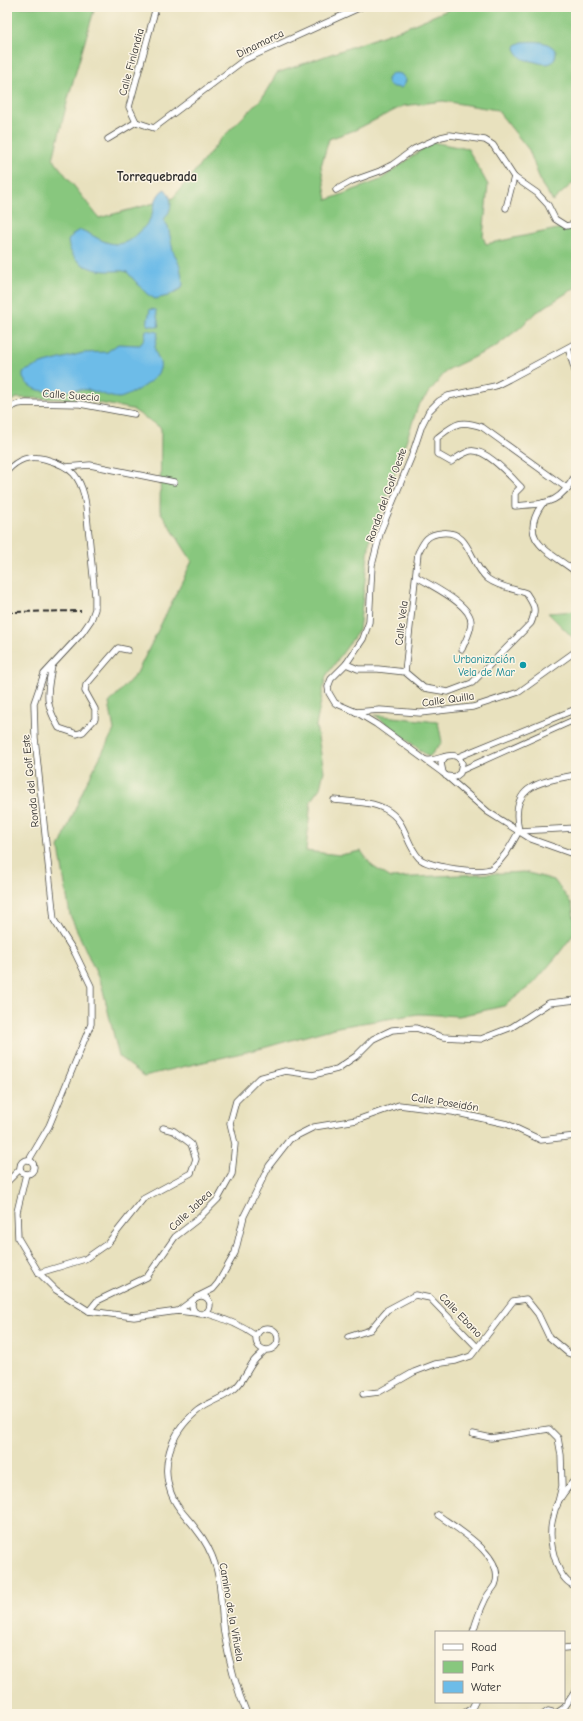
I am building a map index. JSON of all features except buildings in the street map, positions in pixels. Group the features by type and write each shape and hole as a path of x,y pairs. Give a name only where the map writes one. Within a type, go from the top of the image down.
{"street":[{"name":"Calle Finlandia","path":"136,122 129,107 156,7"},
{"name":"Dinamarca","path":"136,122 154,128 244,60 361,7"},
{"path":"108,139 136,122"},
{"path":"336,190 352,180 380,171 392,165 414,149 441,137 450,136 486,140 493,145 514,177 537,193 548,205 555,219 566,226 576,224"},
{"path":"506,208 514,177"},
{"name":"Ronda del Golf Oeste","path":"576,343 495,386 448,396 439,401 429,411 422,425 411,458 381,530 372,565 369,622 363,639 346,664 331,679 328,687 329,693 335,703 356,712 376,724 444,774 488,812 531,839 576,855"},
{"path":"568,348 576,374"},
{"name":"Calle Suecia","path":"7,409 18,404 26,403 80,404 134,414"},
{"path":"568,489 482,427 468,422 453,425 437,438 436,454 451,462 470,451 481,452 502,467 521,487 515,493 515,506 544,503 560,498 568,489 576,474"},
{"name":"Ronda del Golf Este","path":"7,471 17,461 27,457 36,457 56,462 66,467 74,474 80,483 85,499 95,596 95,609 91,620 82,633 44,674 34,703 35,738 54,920 75,953 91,986 91,1024 49,1126 29,1160"},
{"path":"66,467 90,465 174,482"},
{"path":"544,503 535,514 532,525 535,539 576,572"},
{"name":"Calle Vela","path":"447,532 456,534 465,542 477,568 489,580 526,593 534,605 535,614 531,623 472,683 448,692 424,688 405,672 418,553 424,542 433,534 447,532"},
{"path":"416,576 463,606 469,613 471,622 462,649"},
{"path":"52,666 47,696 49,707 59,728 77,734 83,732 95,719 95,709 85,691 86,685 118,648 128,650"},
{"name":"Calle Quilla","path":"356,712 380,710 420,713 473,707 519,692 576,651"},
{"path":"346,664 358,669 378,669 405,672"},
{"path":"458,757 576,709"},
{"path":"462,789 459,784 458,776 462,770 576,719"},
{"path":"425,760 437,760 452,755 458,757 462,763 462,770"},
{"path":"445,757 441,763 444,774 451,777 458,776"},
{"path":"334,800 360,802 384,808 394,815 402,824 412,848 420,859 438,867 476,871 490,869 506,855 519,832 516,817 520,797 532,787 576,775"},
{"path":"519,832 576,828"},
{"name":"Calle Jabea","path":"89,1311 97,1301 147,1277 175,1237 198,1219 218,1199 232,1174 235,1144 230,1123 236,1101 259,1078 284,1071 313,1075 337,1069 356,1056 373,1039 392,1030 416,1028 443,1037 482,1039 512,1027 548,1003 576,1000"},
{"name":"Calle Poseidón","path":"178,1311 196,1298 213,1289 218,1283 235,1253 244,1216 269,1166 290,1139 314,1127 357,1120 399,1105 453,1112 507,1124 541,1140 576,1136"},
{"path":"39,1273 85,1259 108,1243 143,1199 191,1173 196,1159 191,1144 174,1131 163,1128"},
{"path":"7,1182 20,1169 22,1161 29,1160 34,1167 32,1172 26,1174 20,1169"},
{"name":"Calle Poseidón","path":"26,1174 17,1212 18,1238 39,1273 56,1290 89,1311 134,1317 178,1311 196,1313"},
{"name":"Calle Poseidón","path":"210,1305 213,1289"},
{"name":"Calle Ebano","path":"348,1337 370,1330 387,1310 415,1295 430,1298 477,1347"},
{"path":"216,1316 205,1297 196,1298 192,1305 196,1313 206,1313 216,1316 258,1334"},
{"path":"363,1394 379,1392 414,1372 435,1364 456,1361 471,1356 513,1301 526,1299 538,1314 549,1337 568,1353 576,1356"},
{"path":"206,1313 210,1305"},
{"path":"255,1360 258,1345 258,1334 265,1328 272,1329 279,1337 275,1348 265,1350 258,1345"},
{"name":"Camino de la Viñuela","path":"247,1714 239,1694 229,1659 224,1633 216,1567 207,1546 174,1500 168,1484 167,1467 172,1441 180,1427 197,1411 235,1390 255,1360 265,1350"},
{"path":"473,1434 491,1438 549,1429 558,1438 561,1455 562,1486 551,1530 554,1556 563,1576 570,1585 576,1586"},
{"path":"557,1506 576,1478"},
{"path":"438,1515 477,1543 489,1557 496,1571 495,1584 484,1600 473,1631"},
{"path":"565,1648 576,1647"},
{"path":"544,1714 548,1711 555,1714 564,1708 576,1690"},
{"path":"463,1714 472,1708 474,1703"}],"green space":[{"path":"7,7 95,7 69,95 53,159 99,218 173,198 221,139 262,98 277,73 402,29 455,7 576,7 576,180 553,201 542,185 529,150 497,110 443,101 403,106 355,130 329,139 321,166 327,200 380,180 432,142 468,149 488,185 483,237 486,244 576,225 576,287 534,314 521,327 495,347 447,370 418,406 386,500 370,538 359,630 326,676 316,726 324,771 320,788 311,800 306,851 340,855 361,851 372,866 391,878 525,872 554,880 572,904 576,931 534,983 504,1006 459,1016 418,1014 338,1027 263,1048 144,1076 119,1057 102,986 70,915 59,848 84,788 114,730 109,703 137,673 192,561 160,511 161,428 132,409 77,399 17,398 7,403"},
{"path":"576,611 576,641 548,613"},
{"path":"375,715 438,722 442,742 429,757"}],"water":[{"path":"522,42 545,43 553,47 556,51 554,61 543,64 522,58 515,48 516,45"},
{"path":"391,74 401,74 406,80 405,84 401,88 391,86 387,82 387,79"},
{"path":"165,189 170,197 171,205 166,217 163,220 168,226 173,251 180,266 183,284 182,288 168,296 155,299 147,294 127,272 106,271 91,268 78,261 74,256 68,241 74,233 81,230 112,244 121,244 136,236 150,219 157,198 161,191"},
{"path":"150,309 156,310 159,327 147,325"},
{"path":"146,330 158,332 155,350 160,362 160,369 156,376 146,384 123,397 112,397 89,390 44,391 28,385 23,378 23,372 41,364 83,353 107,352 118,344 140,345 144,340"}],"railway":[{"path":"7,612 81,611"}],"place":[{"name":"Urbanización Vela de Mar","path":"523,665"}],"district":[{"name":"Torrequebrada","path":"157,176"}]}
